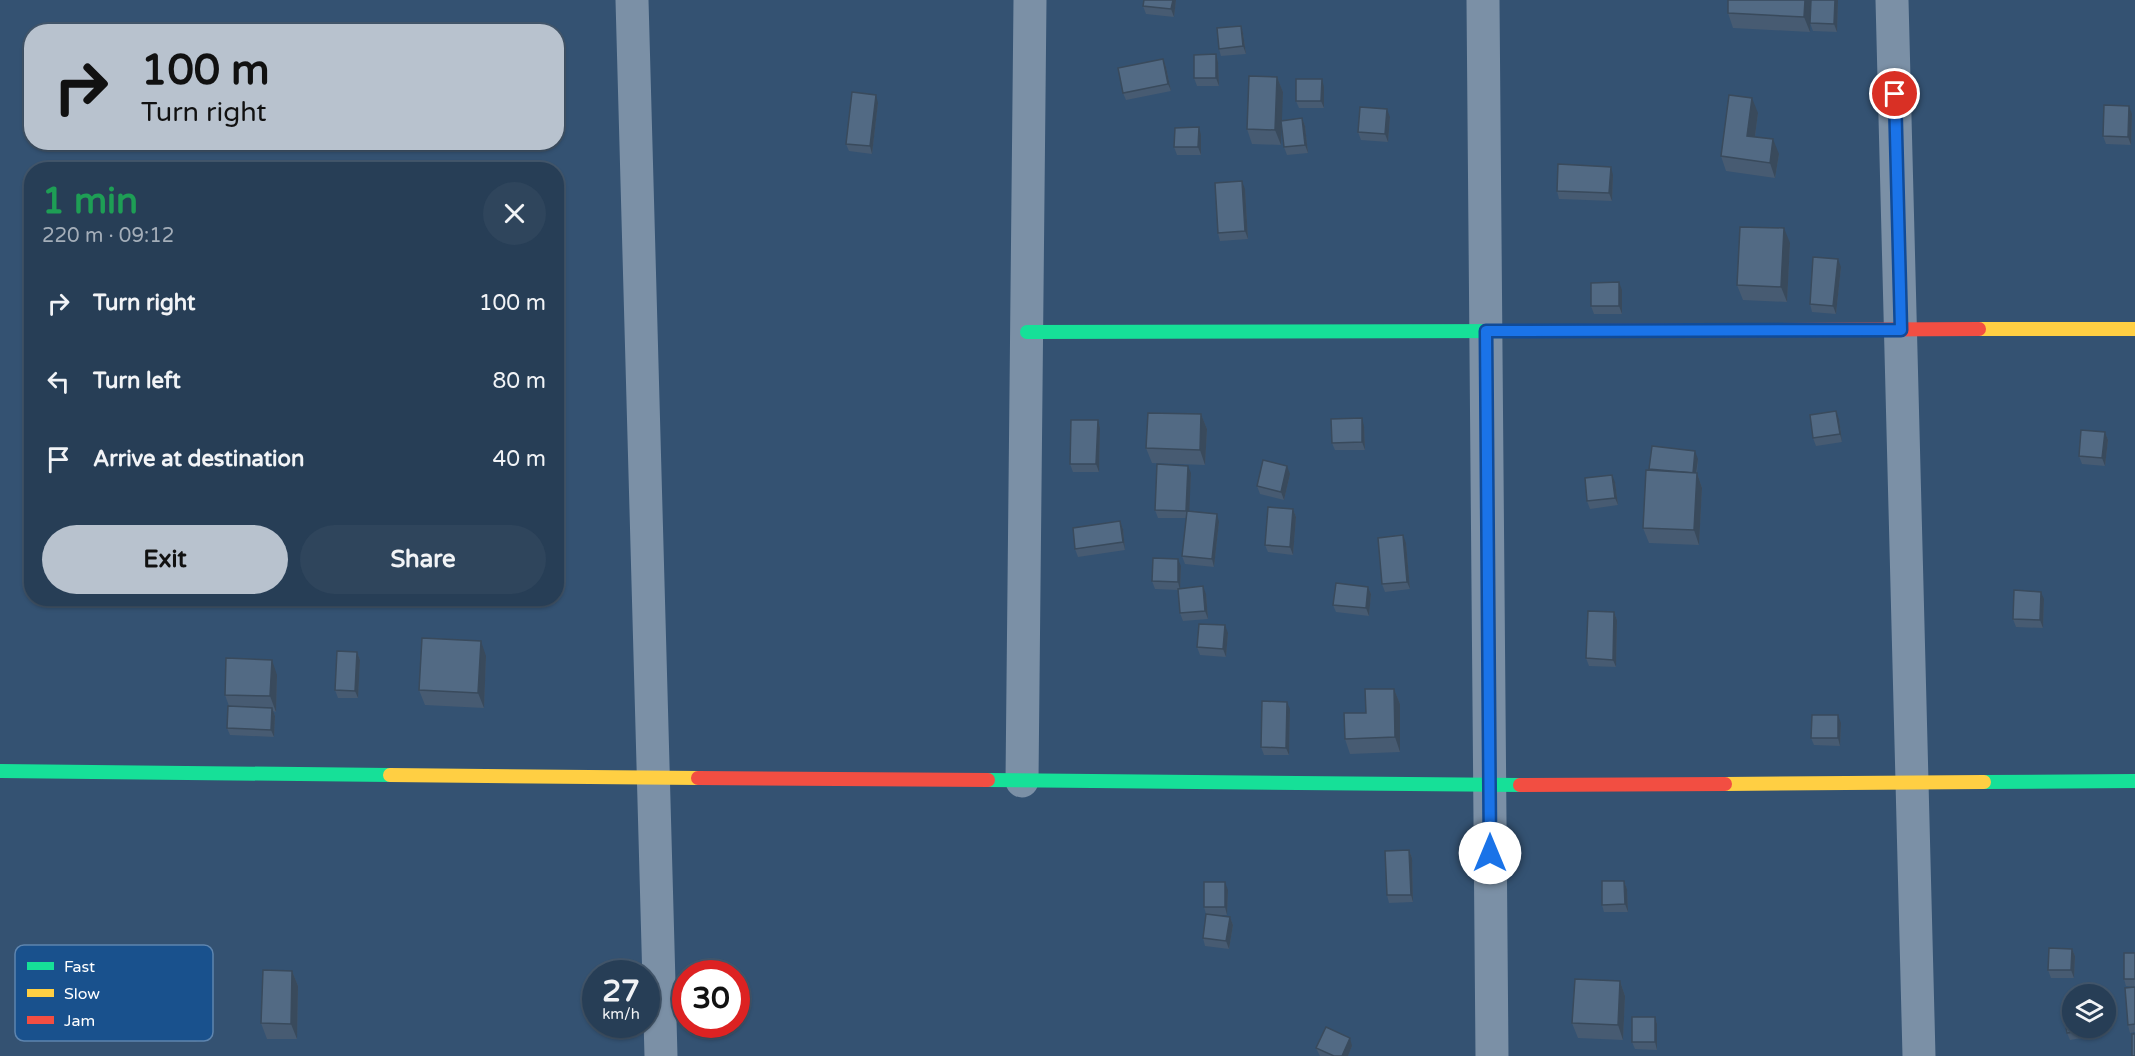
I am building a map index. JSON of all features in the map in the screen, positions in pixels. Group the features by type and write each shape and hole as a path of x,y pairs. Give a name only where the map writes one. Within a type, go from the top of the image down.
{"street":[{"path":"632,0 662,1056"},
{"path":"1022,781 1030,0"},
{"path":"1483,0 1492,1056"},
{"path":"1892,0 1919,1056"},
{"path":"1027,332 2135,329"},
{"path":"0,771 1490,785 2135,781"}],"building":[{"path":"1144,0 1173,0 1171,9 1143,6"},
{"path":"1728,0 1805,0 1804,17 1728,13"},
{"path":"1811,0 1835,0 1834,24 1810,23"},
{"path":"1241,26 1243,46 1219,49 1217,28"},
{"path":"1216,54 1216,78 1194,78 1194,55"},
{"path":"1163,59 1168,84 1123,93 1118,68"},
{"path":"1249,76 1277,77 1275,130 1247,129"},
{"path":"1296,79 1322,79 1321,101 1296,101"},
{"path":"852,92 876,95 870,146 846,144"},
{"path":"1729,95 1752,98 1747,136 1773,139 1770,163 1721,156"},
{"path":"2104,105 2129,106 2128,137 2103,136"},
{"path":"1360,107 1387,109 1385,134 1358,132"},
{"path":"1302,118 1305,145 1284,147 1281,121"},
{"path":"1199,127 1198,147 1174,147 1175,128"},
{"path":"1558,164 1611,167 1609,193 1557,191"},
{"path":"1242,181 1245,231 1218,233 1215,183"},
{"path":"1740,227 1784,228 1781,287 1737,285"},
{"path":"1813,257 1838,259 1833,306 1810,304"},
{"path":"1619,282 1619,306 1591,306 1591,283"},
{"path":"1836,411 1840,434 1813,438 1810,415"},
{"path":"1148,413 1201,414 1200,450 1146,448"},
{"path":"1362,418 1362,442 1332,443 1331,419"},
{"path":"1071,420 1098,420 1096,464 1070,464"},
{"path":"2081,430 2105,432 2102,458 2079,456"},
{"path":"1652,446 1695,451 1693,473 1649,469"},
{"path":"1263,460 1287,466 1281,492 1257,486"},
{"path":"1157,464 1188,466 1186,511 1155,510"},
{"path":"1646,470 1697,473 1694,530 1643,528"},
{"path":"1612,475 1615,498 1587,501 1585,478"},
{"path":"1268,507 1293,509 1290,547 1265,545"},
{"path":"1187,511 1217,514 1212,559 1182,556"},
{"path":"1120,521 1123,542 1075,549 1073,528"},
{"path":"1403,535 1407,582 1382,584 1378,538"},
{"path":"1153,558 1178,559 1178,582 1152,581"},
{"path":"1336,583 1368,587 1366,608 1333,605"},
{"path":"1203,586 1205,611 1180,613 1178,589"},
{"path":"2014,590 2041,592 2040,620 2013,619"},
{"path":"1588,611 1614,612 1613,660 1586,658"},
{"path":"1199,624 1225,625 1223,649 1197,647"},
{"path":"422,638 481,641 478,693 419,690"},
{"path":"337,651 357,652 355,691 335,690"},
{"path":"226,658 272,660 270,696 225,695"},
{"path":"1365,689 1394,689 1395,737 1345,739 1344,713 1366,713"},
{"path":"1262,701 1287,702 1286,748 1261,747"},
{"path":"228,706 272,708 271,730 227,728"},
{"path":"1812,715 1838,715 1838,738 1811,738"},
{"path":"1409,850 1411,895 1387,895 1385,851"},
{"path":"1602,881 1624,881 1625,904 1602,905"},
{"path":"1204,882 1225,882 1225,907 1204,907"},
{"path":"1206,914 1230,917 1226,941 1203,938"},
{"path":"2049,948 2072,949 2071,970 2048,970"},
{"path":"2124,953 2135,953 2135,979 2124,979"},
{"path":"263,970 292,971 291,1024 261,1023"},
{"path":"1575,979 1620,981 1618,1025 1572,1023"},
{"path":"2135,987 2135,1024 2128,1025 2125,988"},
{"path":"1632,1017 1655,1017 1655,1042 1632,1042"},
{"path":"1326,1027 1350,1038 1342,1056 1334,1056 1316,1048"},
{"path":"2132,1034 2135,1034 2135,1056 2132,1056"}],"traffic: fast":[{"path":"1027,332 1574,331"},
{"path":"0,771 390,775"},
{"path":"988,780 1520,785"},
{"path":"1984,782 2135,781"}],"traffic: slow":[{"path":"1979,329 2135,329"},
{"path":"390,775 698,778"},
{"path":"1725,784 1984,782"}],"traffic: jam":[{"path":"1574,331 1979,329"},
{"path":"698,778 988,780"},
{"path":"1520,785 1725,784"}],"route":[{"path":"1490,853 1486,331 1901,330 1895,94"}]}
